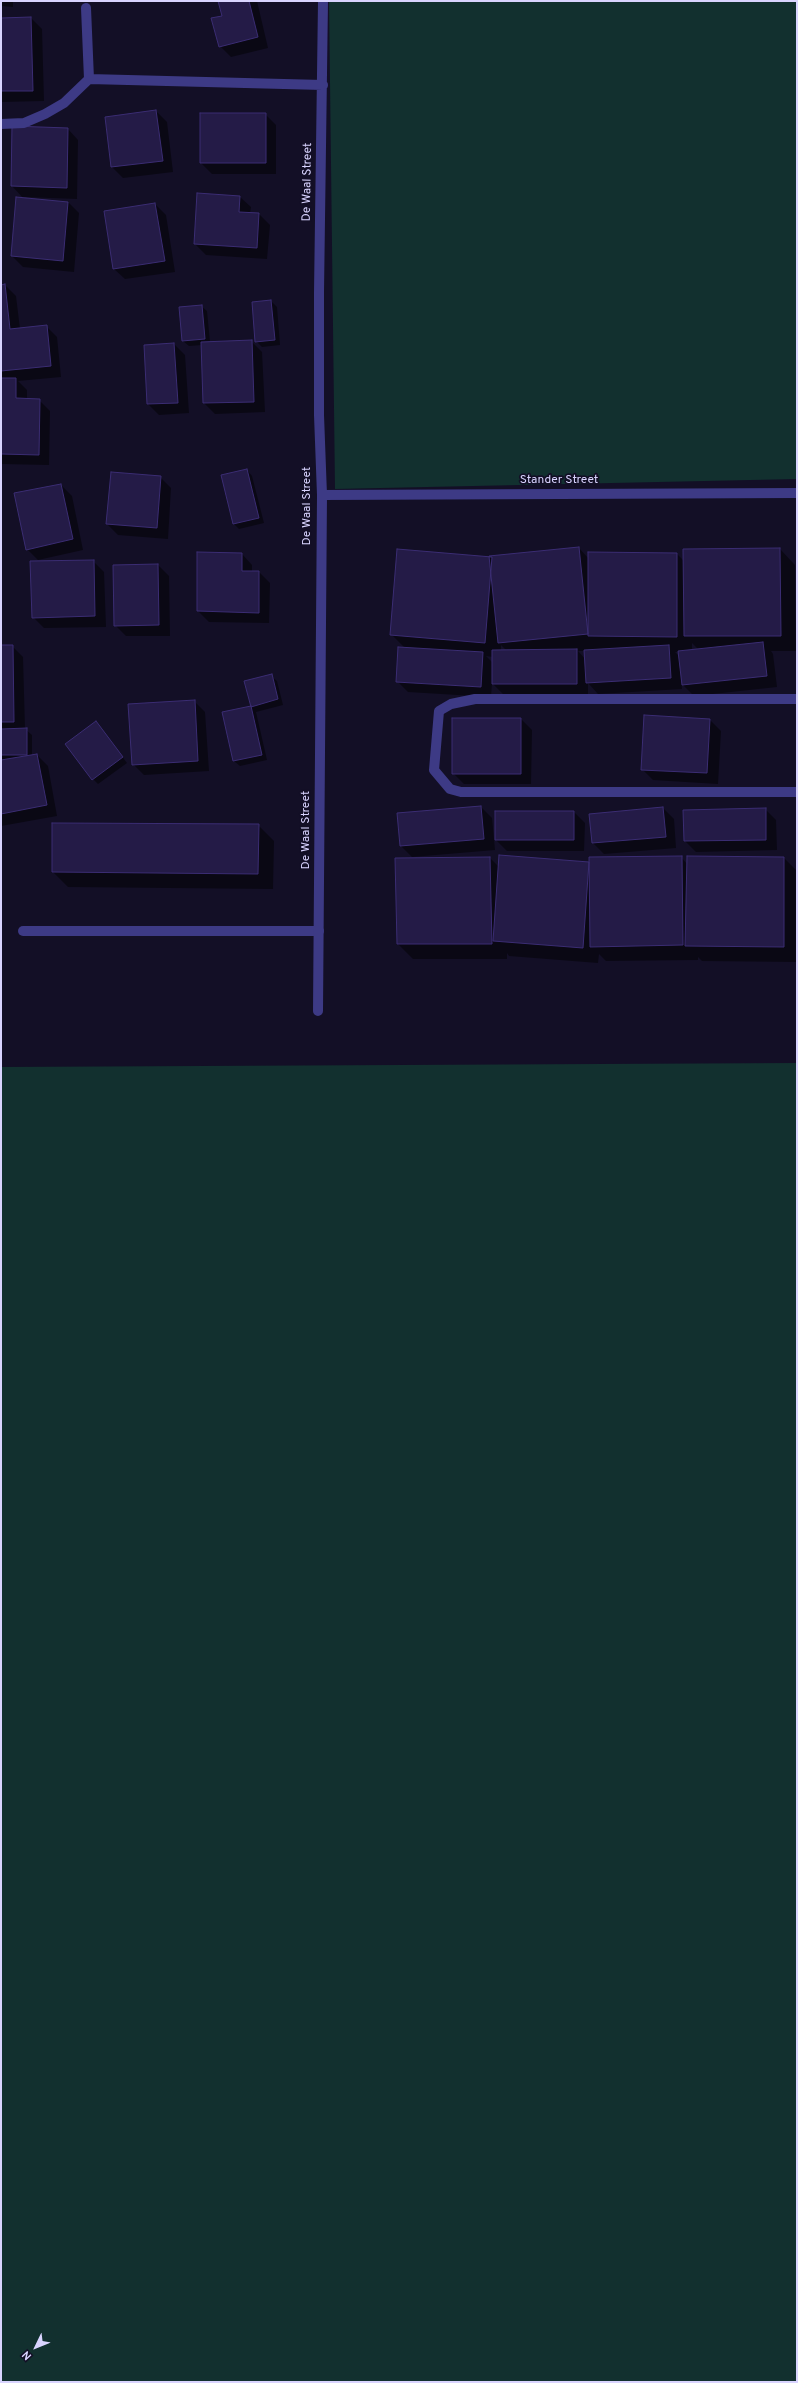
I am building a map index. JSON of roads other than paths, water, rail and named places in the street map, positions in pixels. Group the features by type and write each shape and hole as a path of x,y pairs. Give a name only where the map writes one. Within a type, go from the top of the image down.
{"street":[{"name":"De Waal Street","path":"318,1011 322,495 319,414 319,292 323,1"},
{"path":"86,8 89,79"},
{"path":"1,124 24,123 46,114 64,103 89,79 323,85"},
{"name":"Stander Street","path":"322,495 797,493"},
{"path":"797,700 475,699 451,704 439,711 434,770 450,789 461,792 797,792"},
{"path":"24,930 319,931"}]}
